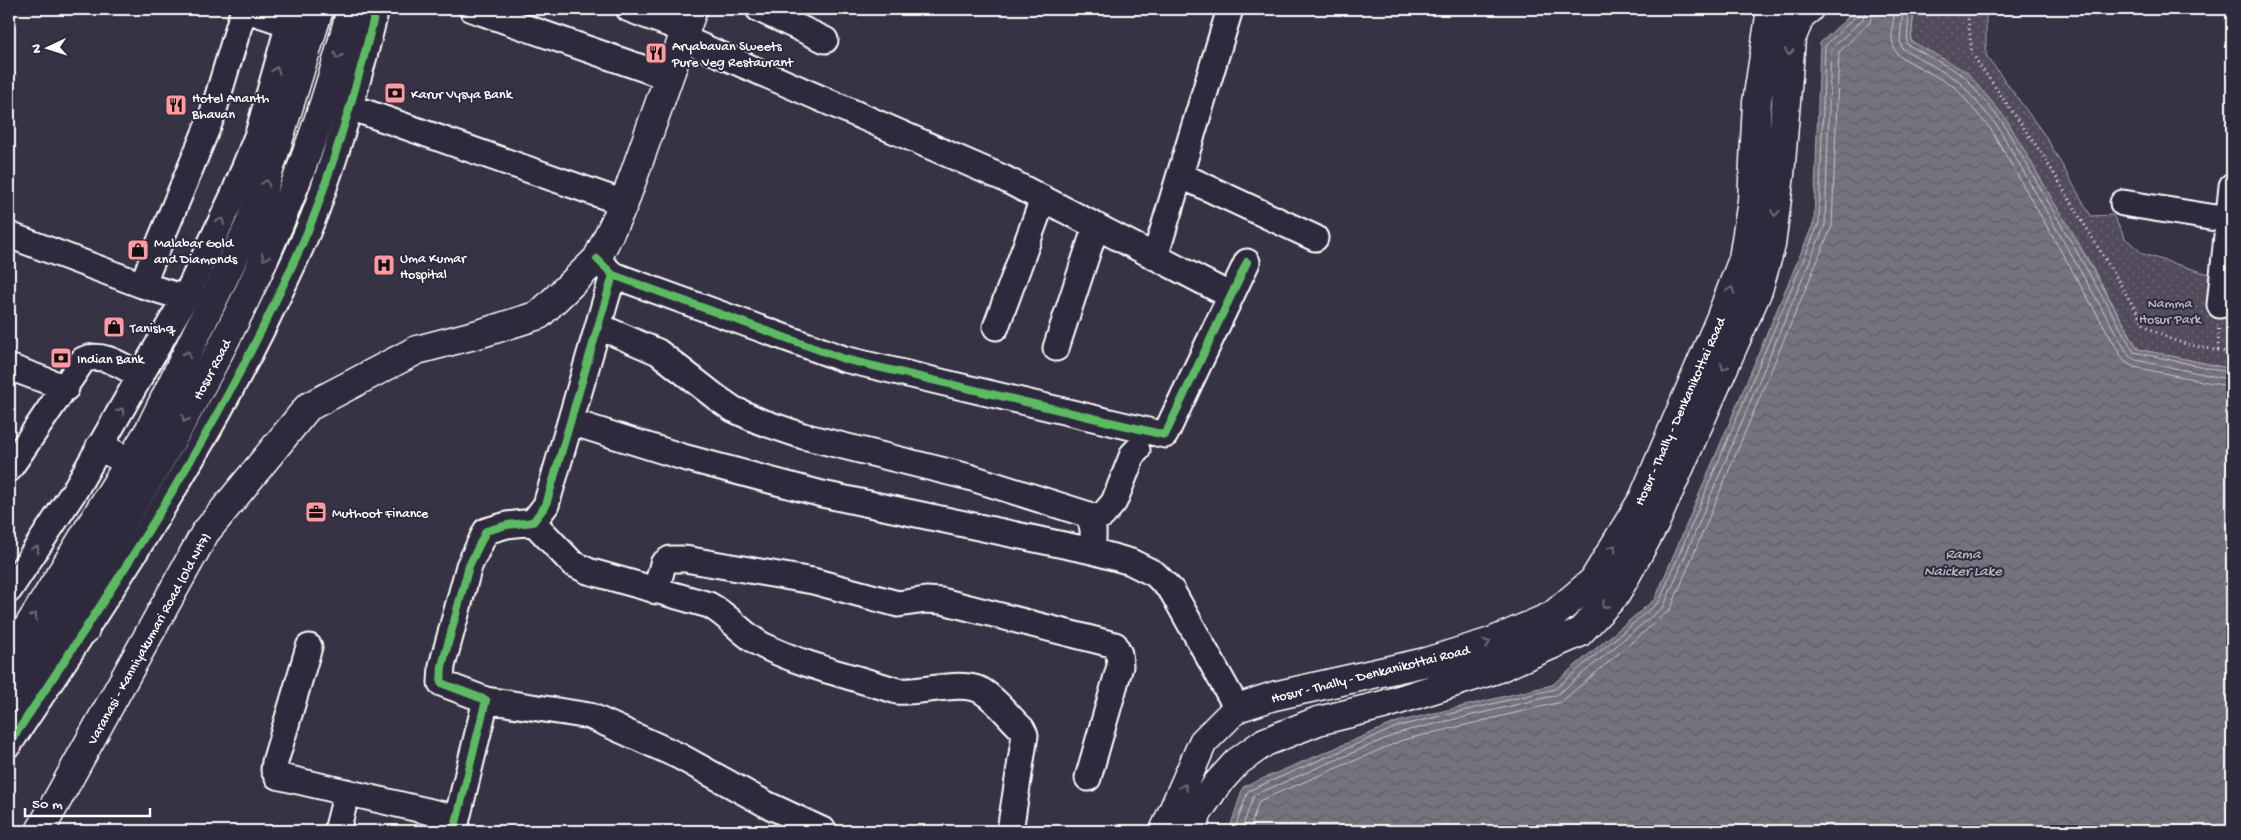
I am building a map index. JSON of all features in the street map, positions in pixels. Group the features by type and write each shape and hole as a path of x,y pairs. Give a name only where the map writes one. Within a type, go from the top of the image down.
{"main road":[{"name":"Hosur Road","path":"9,698 20,662 109,496 150,429 248,228 261,196 319,9"},
{"name":"Hosur Road","path":"20,662 74,623 229,336 270,245 320,120 350,9"},
{"name":"Hosur - Thally - Denkanikottai Road","path":"1164,831 1203,742 1237,708 1274,696 1426,662 1491,642 1552,616 1593,581 1643,499 1720,318 1742,259 1752,201 1757,102 1770,16 1774,9"},
{"name":"Hosur - Thally - Denkanikottai Road","path":"1191,831 1198,812 1217,784 1237,762 1265,742 1318,721 1383,705 1503,666 1579,633 1616,594 1655,523 1758,290 1771,245 1780,175 1791,38 1801,15 1809,9"},
{"name":"Varanasi - Kanniyakumari Road (Old NH7)","path":"40,831 205,533 308,407 417,350 482,334 538,315 604,267 624,203 687,25"},
{"path":"100,447 130,462"}],"street":[{"path":"9,590 76,490 185,298 234,194 258,134 291,16 244,9 212,116 142,285"},
{"path":"9,744 74,623 209,431 243,368 316,209 350,107 376,9"},
{"path":"472,9 668,77"},
{"path":"629,9 687,25 969,162 1231,296"},
{"path":"759,9 826,40"},
{"path":"1155,257 1230,9"},
{"path":"350,107 624,203"},
{"path":"1180,174 1315,238"},
{"path":"2220,305 2232,186"},
{"path":"996,327 1043,199"},
{"path":"2123,203 2228,220"},
{"path":"1056,348 1096,226"},
{"path":"9,235 142,285 185,298"},
{"path":"824,831 766,804 679,756 590,716 486,700 441,683 442,666 469,566 486,531 507,525 532,522 546,505 598,326 604,267 844,359 1165,435 1247,262"},
{"path":"598,326 658,352 733,409 759,421 803,436 969,476 1086,514 1091,518 1094,527 1092,551"},
{"path":"11,462 66,388 83,360 93,356 102,357 141,376"},
{"path":"9,368 66,388"},
{"path":"571,422 683,458 822,494 1092,551 1130,562 1155,574 1172,591 1237,708"},
{"path":"1091,518 1103,515 1114,502 1133,454 1137,450"},
{"path":"532,522 572,564 588,571 709,605 723,613 746,636 779,653 897,691 911,693 962,687 982,691 1022,729 1025,735 1010,831"},
{"path":"656,591 663,564 670,559 685,559 813,581 898,604 926,600 942,601 1115,645 1119,654 1120,666 1088,778"},
{"path":"309,647 274,770 277,776 347,792 456,825 486,700"},
{"path":"337,831 347,792"}],"path":[{"path":"1967,9 1972,54 2044,158 2144,324 2157,335 2182,343 2232,353"},
{"path":"2218,350 2220,305"}],"green space":[{"name":"Namma Hosur Park","path":"1914,9 1986,9 1986,55 2046,137 2091,216 2113,215 2125,238 2143,254 2222,278 2220,305 2232,307 2232,369 2138,349 2067,222 1911,41"}],"water":[{"name":"Rama Naicker Lake","path":"1857,9 1914,9 1911,41 1967,72 2007,120 2138,349 2232,369 2232,831 1229,831 1243,787 1397,722 1552,685 1655,599 1814,222 1820,43"}],"cycle path":[{"path":"9,744 143,539 236,380 264,325 317,208 349,109 376,9"},
{"path":"454,831 486,700 441,683 442,666 469,566 486,531 507,525 533,522 546,505 613,275 597,259"},
{"path":"613,275 844,359 1165,435 1247,262"}],"place":[{"name":"Aryabavan Sweets Pure Veg Restaurant","path":"656,53"},
{"name":"Karur Vysya Bank","path":"395,93"},
{"name":"Hotel Ananth Bhavan","path":"176,105"},
{"name":"Malabar Gold and Diamonds","path":"138,250"},
{"name":"Uma Kumar Hospital","path":"384,265"},
{"name":"Tanishq","path":"114,327"},
{"name":"Indian Bank","path":"61,358"},
{"name":"Muthoot Finance","path":"316,512"}]}
